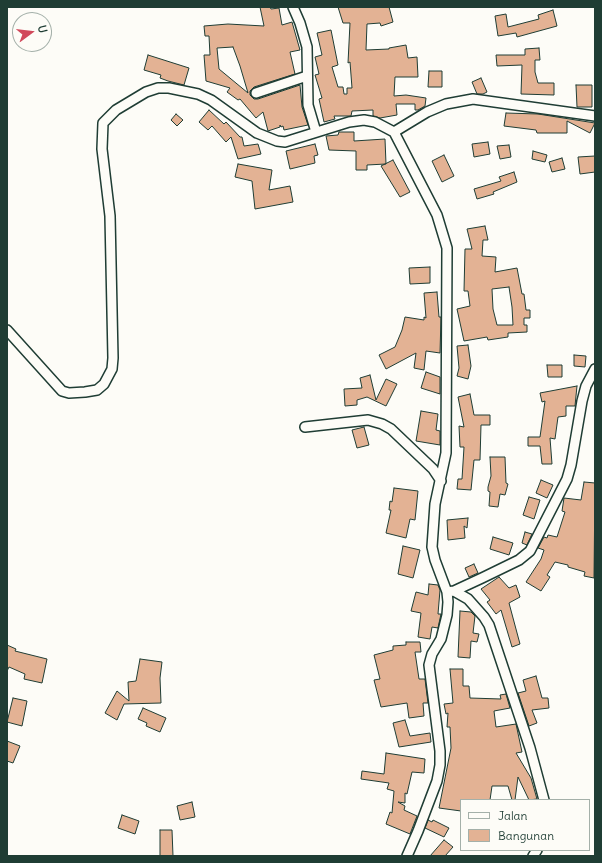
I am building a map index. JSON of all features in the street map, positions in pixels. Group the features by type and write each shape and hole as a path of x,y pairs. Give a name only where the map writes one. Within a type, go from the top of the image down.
{"street":[{"path":"293,7 300,23 307,47 308,110 316,132"},
{"path":"256,93 307,76"},
{"path":"7,330 62,391 76,393 97,390 104,384 112,369 110,216 102,134 103,123 116,110 146,92 158,88 169,88 204,96 267,139 285,142 349,122 364,120 375,122 394,132 437,215 446,248 446,453 433,521 432,547 435,560 450,591 447,615 441,639 432,654 429,665 440,751 440,765 437,781 407,856"},
{"path":"394,132 433,109 456,101 473,99 595,116"},
{"path":"450,591 519,560 530,551 567,479 572,465 582,401 586,386 595,369"},
{"path":"305,427 368,420 382,424 391,429 433,469 441,481"},
{"path":"450,591 468,599 489,625 530,748 544,799"}],"building":[{"path":"260,7 270,7 271,9 279,8 282,25 292,22 300,50 290,52 295,74 254,87 250,91 250,95 254,99 258,99 300,85 302,107 308,125 284,130 283,126 281,127 280,125 280,127 268,131 263,112 256,118 240,99 238,100 227,92 230,88 206,81 204,55 210,55 209,36 205,36 204,26 228,24 264,26","holes":["233,47 248,93 219,69 217,48"]},
{"path":"338,7 389,7 393,22 381,26 380,23 367,24 366,50 389,49 406,45 408,58 417,57 418,77 395,77 394,96 406,95 426,98 425,106 415,110 415,104 396,104 397,115 380,118 373,116 373,110 352,111 351,116 334,116 335,119 324,122 319,99 322,98 315,75 319,74 315,57 322,55 317,33 331,30 338,65 332,67 338,87 343,87 344,94 347,94 347,88 352,88 350,62 348,63 350,23 343,23"},
{"path":"553,10 557,26 517,37 516,33 498,36 495,16 506,14 508,27 539,19 538,15"},
{"path":"539,48 540,60 535,60 535,72 538,83 554,83 554,95 521,94 522,65 497,66 496,55 525,55 525,49"},
{"path":"148,55 189,68 184,85 160,78 161,75 144,70"},
{"path":"429,71 442,71 442,87 428,87"},
{"path":"481,78 487,92 477,94 472,82"},
{"path":"576,85 592,85 592,107 577,107"},
{"path":"209,110 224,124 226,122 240,137 242,137 244,146 258,144 261,154 238,159 231,137 226,142 212,126 208,130 199,122"},
{"path":"506,113 538,114 595,123 590,133 567,121 567,133 537,133 536,130 504,126"},
{"path":"176,114 183,120 177,126 171,120"},
{"path":"339,132 354,132 354,141 385,139 386,164 367,165 367,170 356,170 356,151 329,150 326,136 338,135"},
{"path":"488,142 490,154 474,157 472,144"},
{"path":"315,144 318,155 314,156 315,163 290,169 286,151"},
{"path":"509,145 511,157 500,159 497,146"},
{"path":"533,151 547,155 545,162 532,159"},
{"path":"444,155 454,176 442,182 432,161"},
{"path":"595,156 595,172 580,174 578,157"},
{"path":"562,158 565,169 552,172 549,162"},
{"path":"393,160 410,192 400,197 381,166"},
{"path":"238,164 272,170 269,190 290,186 293,202 255,209 252,181 235,177"},
{"path":"514,172 517,182 493,192 494,194 477,199 474,189 501,181 499,177"},
{"path":"485,226 488,240 483,240 482,256 496,257 495,272 517,268 522,294 524,294 526,310 530,310 530,318 524,318 524,325 527,325 527,332 508,333 508,337 488,340 487,337 464,341 457,309 470,306 468,291 464,291 465,249 472,249 467,229","holes":["509,287 513,325 497,325 493,309 492,289"]},
{"path":"430,267 430,283 410,284 409,268"},
{"path":"437,292 439,317 441,317 440,353 426,351 424,370 414,368 416,353 386,369 379,355 395,347 402,330 405,317 424,320 424,317 426,318 424,293"},
{"path":"468,345 471,366 468,379 457,376 459,368 457,346"},
{"path":"574,355 586,356 585,367 574,366"},
{"path":"547,365 562,365 562,377 548,377"},
{"path":"426,372 440,377 440,394 421,388"},
{"path":"370,375 376,400 386,379 397,384 386,406 367,397 357,400 357,405 345,406 344,389 362,388 360,378"},
{"path":"577,386 575,406 566,406 566,416 558,417 555,439 550,438 552,464 542,464 540,446 528,446 528,437 540,437 545,401 542,402 540,393"},
{"path":"470,394 474,415 490,415 490,425 481,425 480,460 474,460 471,490 457,489 458,479 462,479 464,447 460,447 459,426 464,427 458,397"},
{"path":"421,411 438,414 436,430 440,431 440,445 416,441"},
{"path":"364,427 369,445 357,448 352,430"},
{"path":"490,457 505,457 506,483 508,484 505,495 500,494 498,507 489,506 490,492 488,491 488,487 491,476"},
{"path":"541,480 553,485 547,498 536,493"},
{"path":"584,482 595,483 594,578 584,576 585,572 568,567 568,565 555,562 547,575 550,577 541,591 526,582 541,559 544,550 538,548 544,537 547,538 548,535 557,537 565,512 562,511 564,498 581,500"},
{"path":"394,488 418,491 415,520 410,519 406,538 386,533 391,510 389,510 390,501 392,502"},
{"path":"529,497 540,500 534,519 523,515"},
{"path":"468,518 467,528 464,526 465,538 448,540 447,520"},
{"path":"525,532 532,534 527,545 522,543"},
{"path":"493,537 513,543 509,555 490,549"},
{"path":"403,546 420,550 413,578 398,574"},
{"path":"474,564 478,573 469,577 465,568"},
{"path":"499,577 509,588 516,585 520,597 509,603 520,644 512,647 501,610 496,614 487,602 490,600 481,589"},
{"path":"429,584 438,585 440,590 438,614 441,614 438,628 432,627 430,639 418,637 421,613 411,611 416,592 428,595"},
{"path":"460,611 471,612 475,616 473,633 479,634 477,642 471,641 470,658 458,657"},
{"path":"406,642 420,642 421,652 415,652 419,679 425,679 428,703 423,703 424,716 409,718 407,703 381,707 374,680 380,679 374,655 393,650 393,646 406,645"},
{"path":"7,645 16,649 15,651 47,659 42,683 24,679 25,674 9,667 7,671"},
{"path":"140,659 162,662 160,678 161,703 124,704 117,720 105,713 117,691 129,701 128,682 136,681"},
{"path":"450,669 463,669 463,686 469,686 470,698 501,699 500,695 506,694 510,708 494,711 496,727 516,724 522,752 516,753 531,778 537,799 529,799 518,777 515,799 512,799 508,786 492,786 490,799 460,799 460,811 439,808 451,748 450,727 447,727 448,713 446,714 444,704 453,703"},
{"path":"536,676 542,698 548,698 549,708 532,710 537,723 529,726 518,693 526,691 523,680"},
{"path":"13,698 27,701 22,726 7,722"},
{"path":"143,708 166,718 160,732 146,726 147,723 138,719"},
{"path":"405,720 410,736 430,733 431,742 399,747 393,723"},
{"path":"7,741 20,746 13,763 7,761"},
{"path":"386,753 425,759 424,773 412,772 407,794 405,793 405,803 398,802 405,806 404,810 417,816 410,834 386,824 390,812 392,813 394,791 387,789 389,783 361,779 362,771 384,774"},
{"path":"192,802 195,817 180,820 177,806"},
{"path":"122,815 139,821 135,834 118,828"},
{"path":"428,820 432,822 433,820 449,828 444,837 425,828"},
{"path":"160,830 172,830 173,856 160,856"},
{"path":"444,840 453,847 445,856 430,856"}]}
